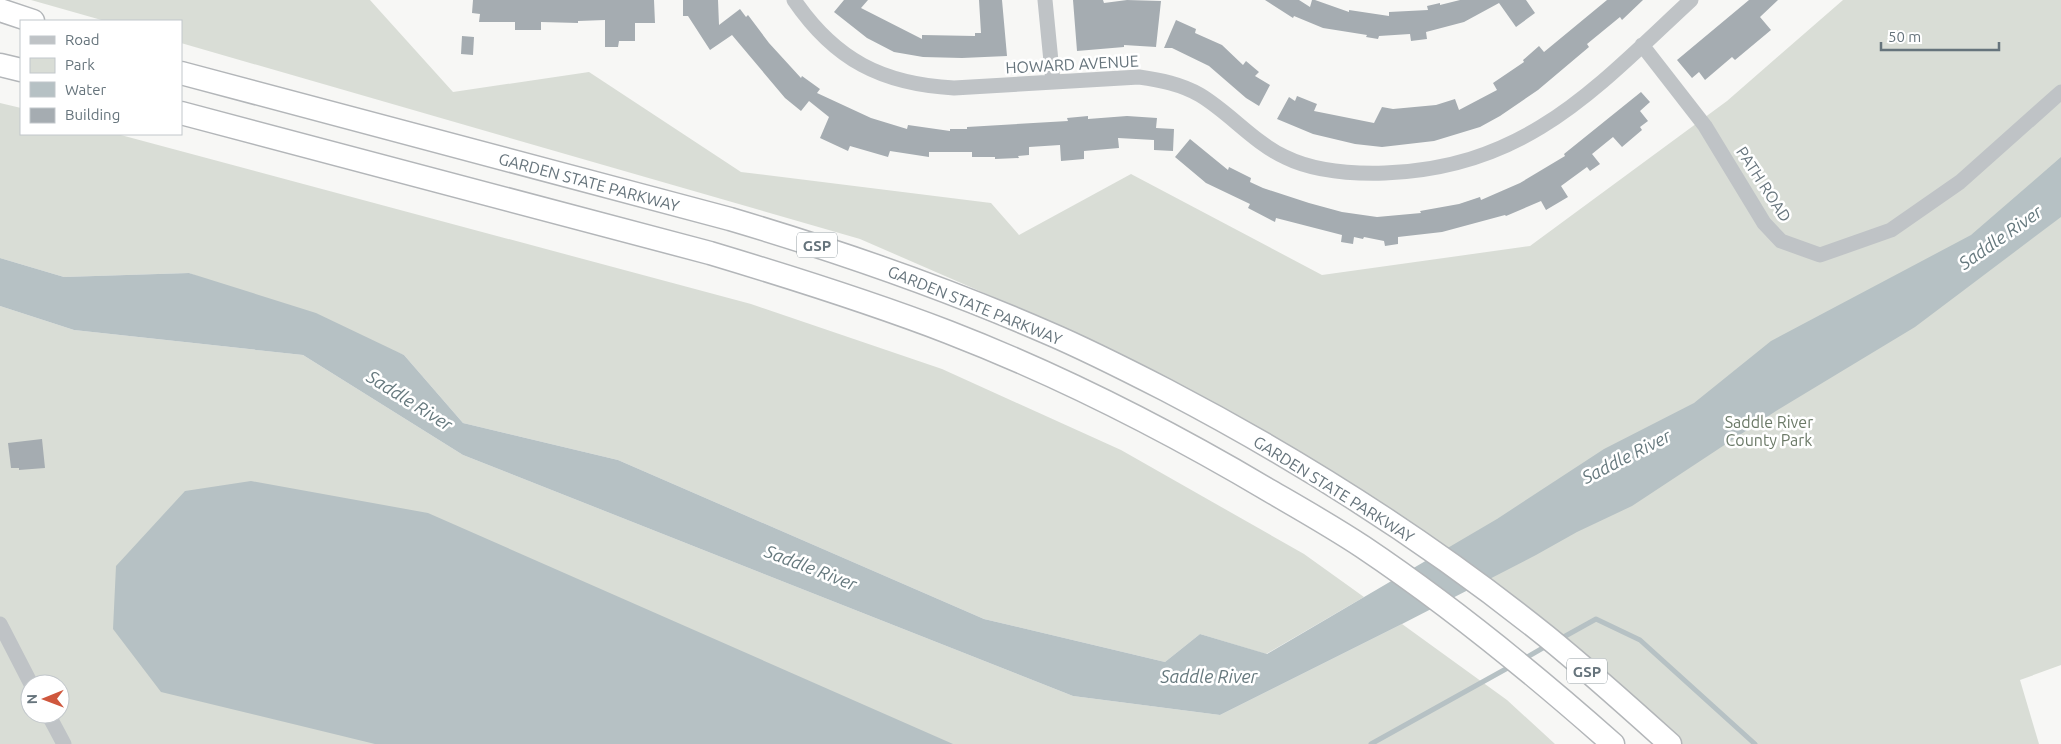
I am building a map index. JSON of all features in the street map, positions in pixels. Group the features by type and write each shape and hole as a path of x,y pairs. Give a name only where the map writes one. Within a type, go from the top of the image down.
{"highway":[{"path":"0,10 30,20"},
{"path":"0,26 20,32"},
{"path":"0,65 20,70"},
{"name":"GARDEN STATE PARKWAY","path":"183,74 730,219 811,243 969,300 1051,334 1202,409 1273,449 1400,529 1501,601 1613,693 1670,744"},
{"name":"GARDEN STATE PARKWAY","path":"182,113 710,253 887,309 1028,365 1103,400 1179,439 1258,483 1363,547 1524,667 1613,744"}],"street":[{"name":"HOWARD AVENUE","path":"794,0 809,23 835,47 851,59 874,71 901,81 927,87 954,88 1139,78 1158,80 1180,86 1200,95 1266,146 1286,158 1307,166 1331,171 1365,174 1406,172 1440,167 1478,157 1510,145 1546,126 1590,94 1692,0"},
{"path":"1045,0 1053,82"},
{"name":"PATH ROAD","path":"1642,45 1705,126 1764,223 1781,241 1820,255 1891,230 1960,182 2061,92"},
{"path":"0,624 26,674"},
{"path":"53,724 64,744"}],"green space":[{"name":"Saddle River County Park","path":"31,0 370,0 453,92 589,72 741,172 991,203 1019,235 1131,174 1322,275 1530,246 1727,101 1843,0 2061,0 2061,665 2020,680 2039,744 1675,744 1544,620 1416,526 991,296 860,239 182,43 182,20 101,20"},
{"path":"0,103 20,108 20,135 121,135 751,304 942,369 1121,450 1304,554 1364,597 1266,654 1200,634 1165,662 984,619 618,460 463,423 404,355 189,273 64,277 0,258"},
{"path":"0,306 74,330 303,355 463,455 1073,696 1220,715 1402,624 1507,700 1555,744 0,744"}],"water":[{"name":"Saddle River","path":"2061,157 2061,217 1915,327 1776,411 1632,506 1577,532 1402,624 1220,715 1073,696 463,455 303,355 74,330 0,306 0,258 64,277 189,273 316,313 404,355 463,423 618,460 984,619 1165,662 1200,634 1267,654 1497,519 1604,449 1694,403 1771,341 1971,235"},
{"path":"251,481 428,513 953,744 375,744 161,692 113,629 116,566 185,491"}],"building":[{"path":"473,0 654,0 655,23 635,23 635,41 619,41 618,47 605,47 605,20 578,21 578,23 541,22 541,30 515,30 515,22 479,22 480,14 472,13"},
{"path":"683,0 718,0 719,25 740,9 746,17 748,15 769,43 801,78 802,76 820,89 817,93 871,118 907,129 908,125 950,131 950,129 967,129 967,127 1068,121 1067,118 1088,116 1088,119 1127,116 1157,118 1156,128 1174,129 1173,151 1154,150 1154,140 1118,138 1119,148 1084,151 1084,159 1061,161 1060,145 1029,147 1029,155 1018,156 1019,158 995,159 995,157 972,157 972,152 929,152 929,157 890,151 888,157 850,146 848,151 820,138 829,117 809,101 801,111 785,98 732,35 710,50 688,16 683,16"},
{"path":"844,0 868,0 861,8 922,39 922,35 975,36 975,33 981,33 979,0 1002,0 1007,56 923,57 894,52 867,38 834,12"},
{"path":"1073,0 1103,0 1104,3 1127,0 1161,1 1156,47 1124,45 1124,47 1077,51"},
{"path":"1265,0 1299,0 1310,7 1312,0 1315,0 1349,12 1349,10 1389,16 1389,12 1428,10 1427,6 1460,0 1526,0 1535,13 1516,27 1499,3 1464,22 1426,32 1427,39 1411,41 1410,34 1379,36 1378,39 1366,37 1367,35 1323,28 1294,16 1293,18"},
{"path":"1607,0 1643,0 1622,20 1620,17 1587,44 1589,47 1538,90 1480,127 1434,141 1382,147 1355,144 1313,134 1277,119 1289,97 1295,101 1297,96 1317,104 1314,111 1374,123 1382,107 1393,109 1436,105 1455,99 1459,110 1497,90 1493,83 1524,62 1523,60 1539,46 1544,52"},
{"path":"1749,0 1778,0 1760,17 1771,30 1735,60 1732,57 1705,80 1699,72 1692,78 1677,60"},
{"path":"1176,20 1196,29 1195,33 1222,45 1243,65 1246,61 1259,72 1255,76 1270,85 1259,106 1246,98 1209,66 1172,48 1164,48"},
{"path":"462,36 474,37 473,55 461,54"},
{"path":"1641,92 1650,102 1640,111 1648,121 1640,127 1642,130 1622,147 1613,137 1592,154 1600,164 1590,171 1587,167 1561,186 1568,197 1546,210 1541,201 1506,216 1442,232 1398,237 1398,244 1385,246 1384,241 1364,237 1363,239 1354,237 1353,244 1341,242 1342,235 1276,218 1275,222 1248,208 1250,204 1206,183 1175,157 1190,139 1228,170 1229,167 1251,178 1250,182 1309,203 1342,212 1377,217 1421,213 1420,211 1459,204 1480,197 1481,200 1520,183 1565,156 1564,154"},
{"path":"42,439 45,468 19,470 19,468 11,468 8,443"}],"waterway":[{"path":"1560,639 1596,619 1640,640 1755,744"},
{"path":"1522,660 1548,645"},
{"path":"1371,744 1513,665"}]}
